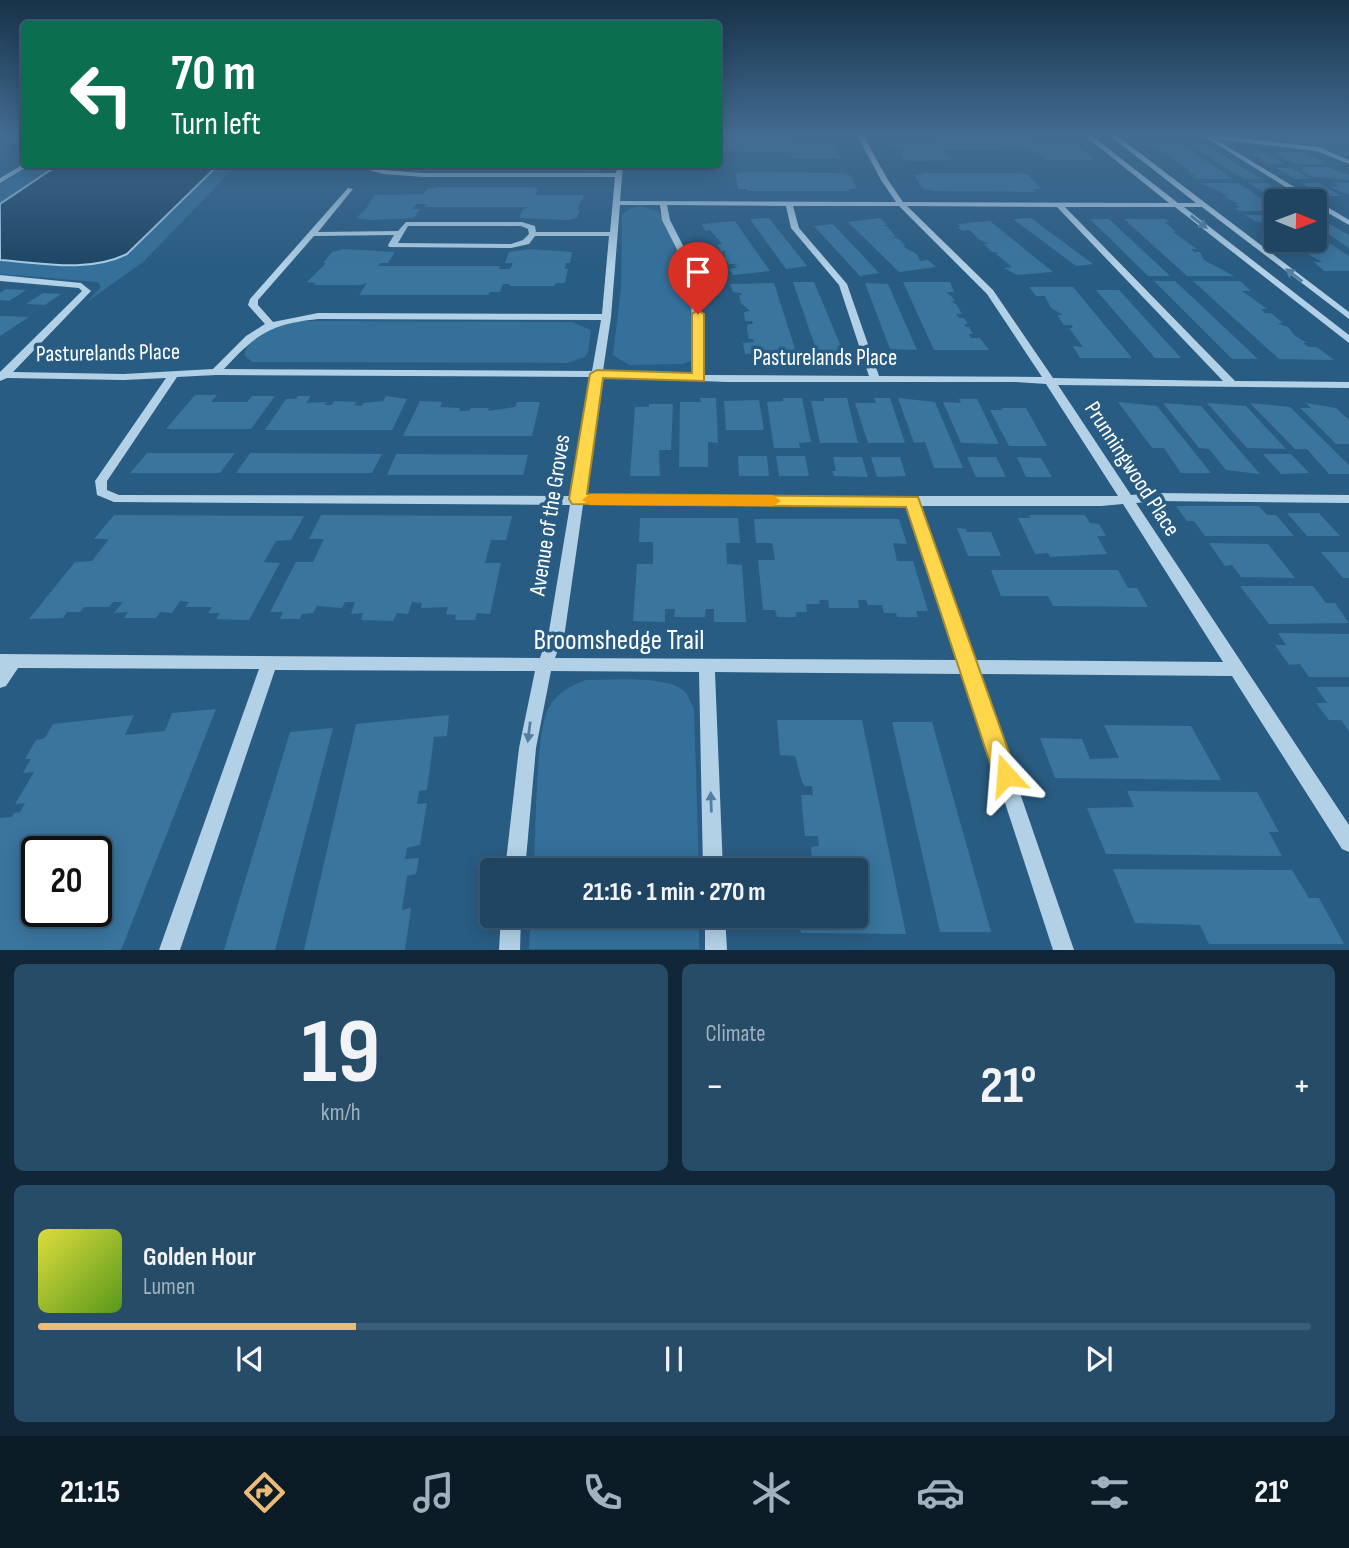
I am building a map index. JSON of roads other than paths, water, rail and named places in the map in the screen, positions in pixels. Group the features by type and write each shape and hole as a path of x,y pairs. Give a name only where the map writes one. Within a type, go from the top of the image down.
{"street":[{"name":"Avenue of the Groves","path":"516,858 530,723 544,666 557,631 606,317 618,179"},
{"name":"Prunningwood Place","path":"886,179 901,205 925,231 987,286 1349,842"},
{"path":"1145,179 1349,340"},
{"path":"1168,179 1349,316"},
{"path":"1276,179 1292,189"},
{"path":"312,234 350,189"},
{"path":"615,203 1201,205"},
{"path":"663,203 666,220 694,275 699,378"},
{"path":"1059,205 1232,384"},
{"path":"1327,210 1349,223"},
{"path":"533,234 532,228 522,224 406,224 393,246 511,246 526,242 533,234 614,234"},
{"path":"312,234 400,233"},
{"path":"0,278 81,286 87,290 1,376"},
{"path":"216,372 243,343 270,324 291,318 606,317"},
{"name":"Pasturelands Place","path":"1,376 173,375 216,372 597,374 699,378 1349,385"},
{"path":"173,375 101,481 101,492 105,496 118,499 1101,502 1126,499 1346,502"},
{"path":"912,501 1064,950"},
{"path":"0,681 7,662"},
{"name":"Broomshedge Trail","path":"7,662 1238,670"},
{"path":"169,950 269,664"},
{"path":"707,667 713,858"},
{"path":"509,950 510,928"},
{"path":"715,928 716,950"}],"lane":[{"path":"789,204 795,228 843,284 875,379"},
{"path":"270,324 253,305 254,299 312,234"}]}
